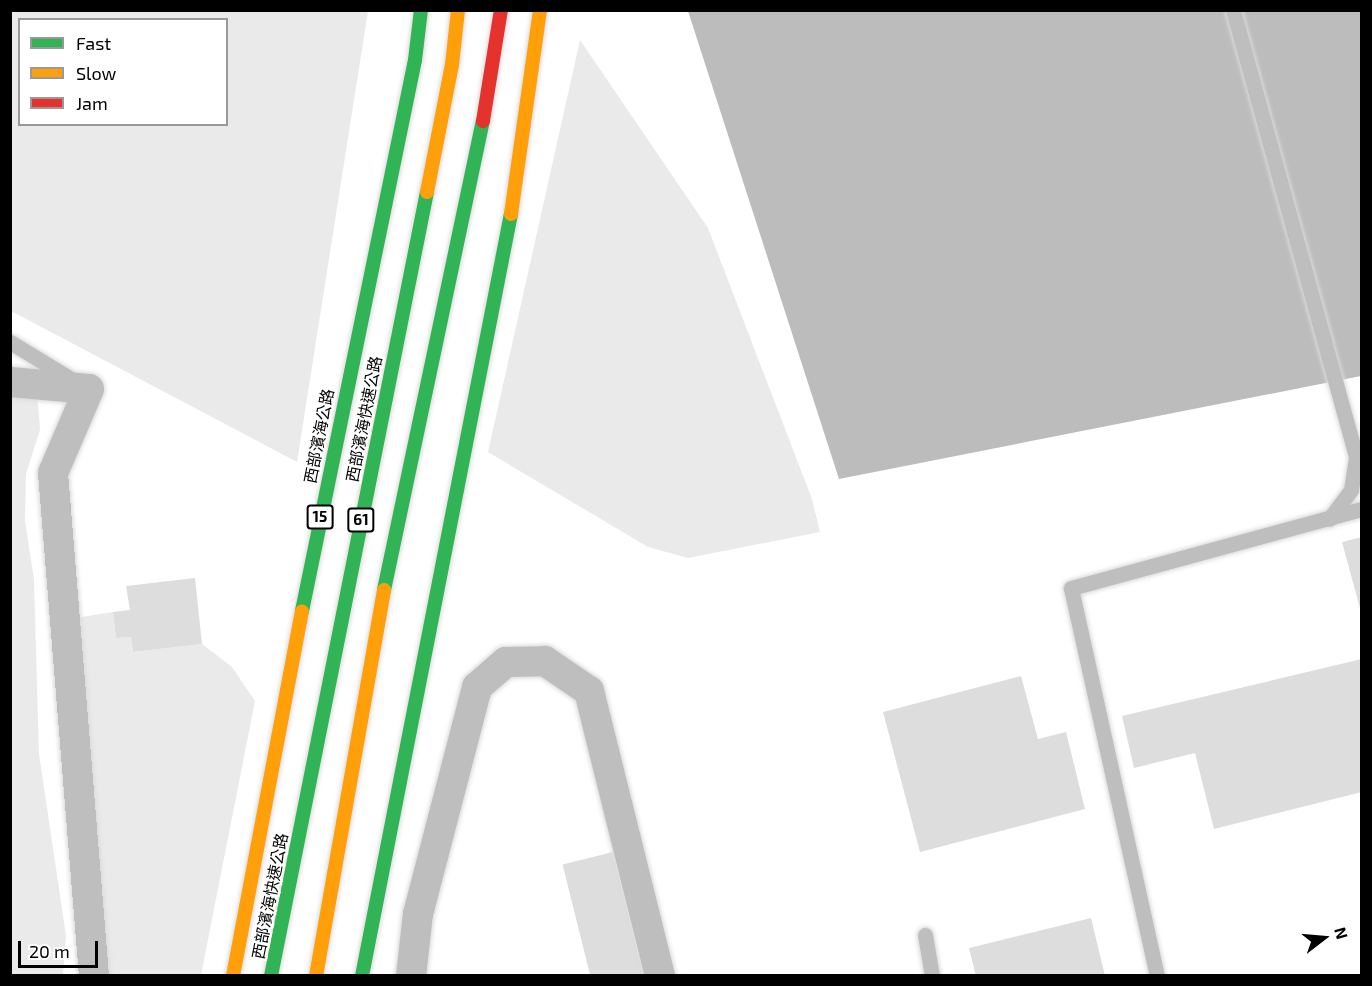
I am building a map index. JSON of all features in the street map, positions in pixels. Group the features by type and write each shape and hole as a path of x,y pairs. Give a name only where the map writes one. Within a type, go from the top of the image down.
{"main road":[{"name":"西部濱海公路","path":"233,975 282,706 415,60 421,10"},
{"name":"西部濱海快速公路","path":"271,975 452,65 458,10"},
{"name":"61","path":"316,975 369,661 494,71 501,10"},
{"path":"362,975 502,259 540,10"}],"street":[{"path":"10,381 89,389 54,473 94,975"},
{"path":"411,975 418,914 477,687 506,662 545,661 589,691 660,975"}],"lane":[{"path":"1233,10 1356,458 1351,490 1329,519"},
{"path":"10,342 89,389"},
{"path":"1157,975 1071,588 1362,509"},
{"path":"925,934 932,975"}],"shaded area":[{"path":"10,11 368,11 297,462 11,311"},
{"path":"688,11 1361,11 1361,376 839,479"},
{"path":"580,40 708,228 812,499 820,532 688,558 648,547 488,452"},
{"path":"10,382 31,389 38,402 40,430 26,474 25,521 34,579 39,754 66,936 63,975 11,975"},
{"path":"113,612 116,638 131,637 133,652 202,644 232,667 255,701 201,975 101,975 74,624 82,617"}],"building":[{"path":"1362,537 1362,612 1361,612 1342,542"},
{"path":"195,578 202,644 133,652 131,637 116,638 113,612 130,610 126,586"},
{"path":"1362,659 1362,792 1214,829 1195,753 1134,768 1122,716"},
{"path":"1021,676 1038,739 1066,732 1085,809 920,852 883,712"},
{"path":"613,852 644,976 590,976 563,865"},
{"path":"1091,918 1105,976 976,976 969,948"}],"traffic: fast":[{"path":"302,611 415,60 421,10"},
{"path":"384,590 483,121"},
{"path":"271,976 427,192"},
{"path":"362,976 511,214"}],"traffic: slow":[{"path":"427,192 452,65 458,10"},
{"path":"511,214 540,10"},
{"path":"316,976 384,590"},
{"path":"233,976 302,611"}],"traffic: jam":[{"path":"483,121 501,10"}]}
